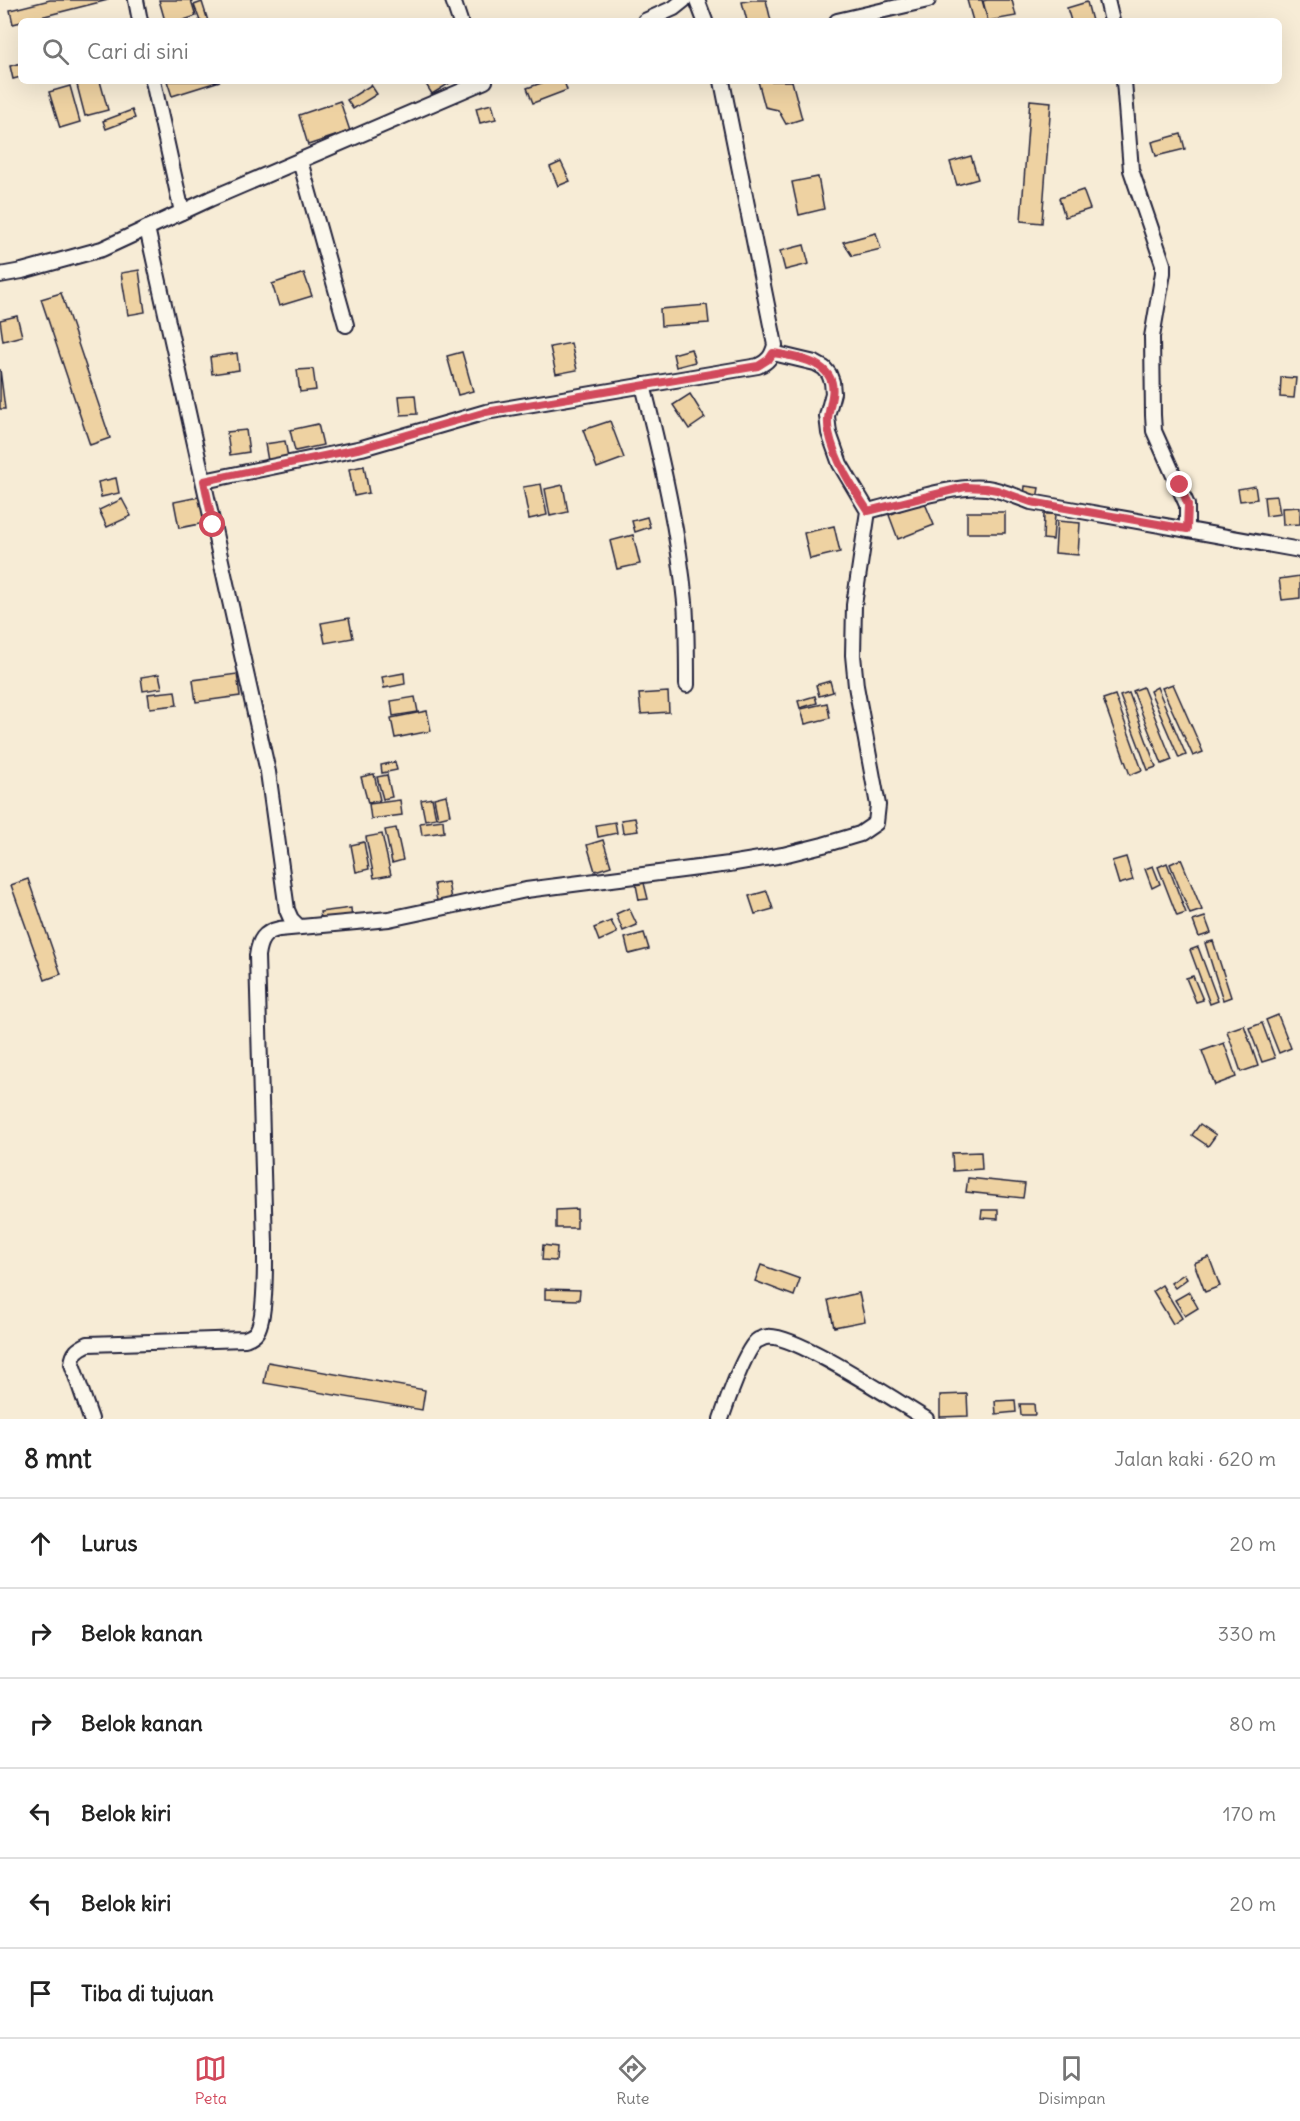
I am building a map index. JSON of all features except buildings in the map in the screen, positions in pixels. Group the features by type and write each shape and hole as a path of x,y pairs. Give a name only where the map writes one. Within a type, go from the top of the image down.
{"street":[{"path":"136,0 140,18"},
{"path":"453,0 459,18"},
{"path":"652,18 674,8 684,0"},
{"path":"697,0 704,18"},
{"path":"850,18 928,0"},
{"path":"1107,0 1111,18"},
{"path":"154,84 182,212"},
{"path":"0,275 102,249 477,84"},
{"path":"204,481 362,448 486,412 758,366 769,359 775,345 723,84"},
{"path":"1124,84 1131,170 1163,264 1152,337 1154,431 1188,505 1187,529"},
{"path":"300,161 346,325"},
{"path":"147,228 268,772 287,910 291,919 298,926"},
{"path":"91,1419 72,1364 73,1355 79,1348 88,1344 245,1339 253,1336 258,1330 265,1244 257,956 264,935 272,930 298,926 389,919 526,890 783,855 823,845 870,828 876,823 878,805 856,686 852,633 868,511 840,464 829,433 827,416 833,393 829,374 815,363 773,353"},
{"path":"643,386 664,469 676,534 685,603 687,685"},
{"path":"868,511 965,487 985,488 1031,502 1300,550"},
{"path":"721,1419 737,1378 755,1342 768,1336 786,1340 836,1363 926,1419"}],"route":[{"path":"213,525 204,481 362,448 486,412 758,366 764,364 773,353 815,363 829,374 833,393 827,416 829,433 840,464 868,511 965,487 985,488 1031,502 1187,529 1188,505 1180,485"}]}
